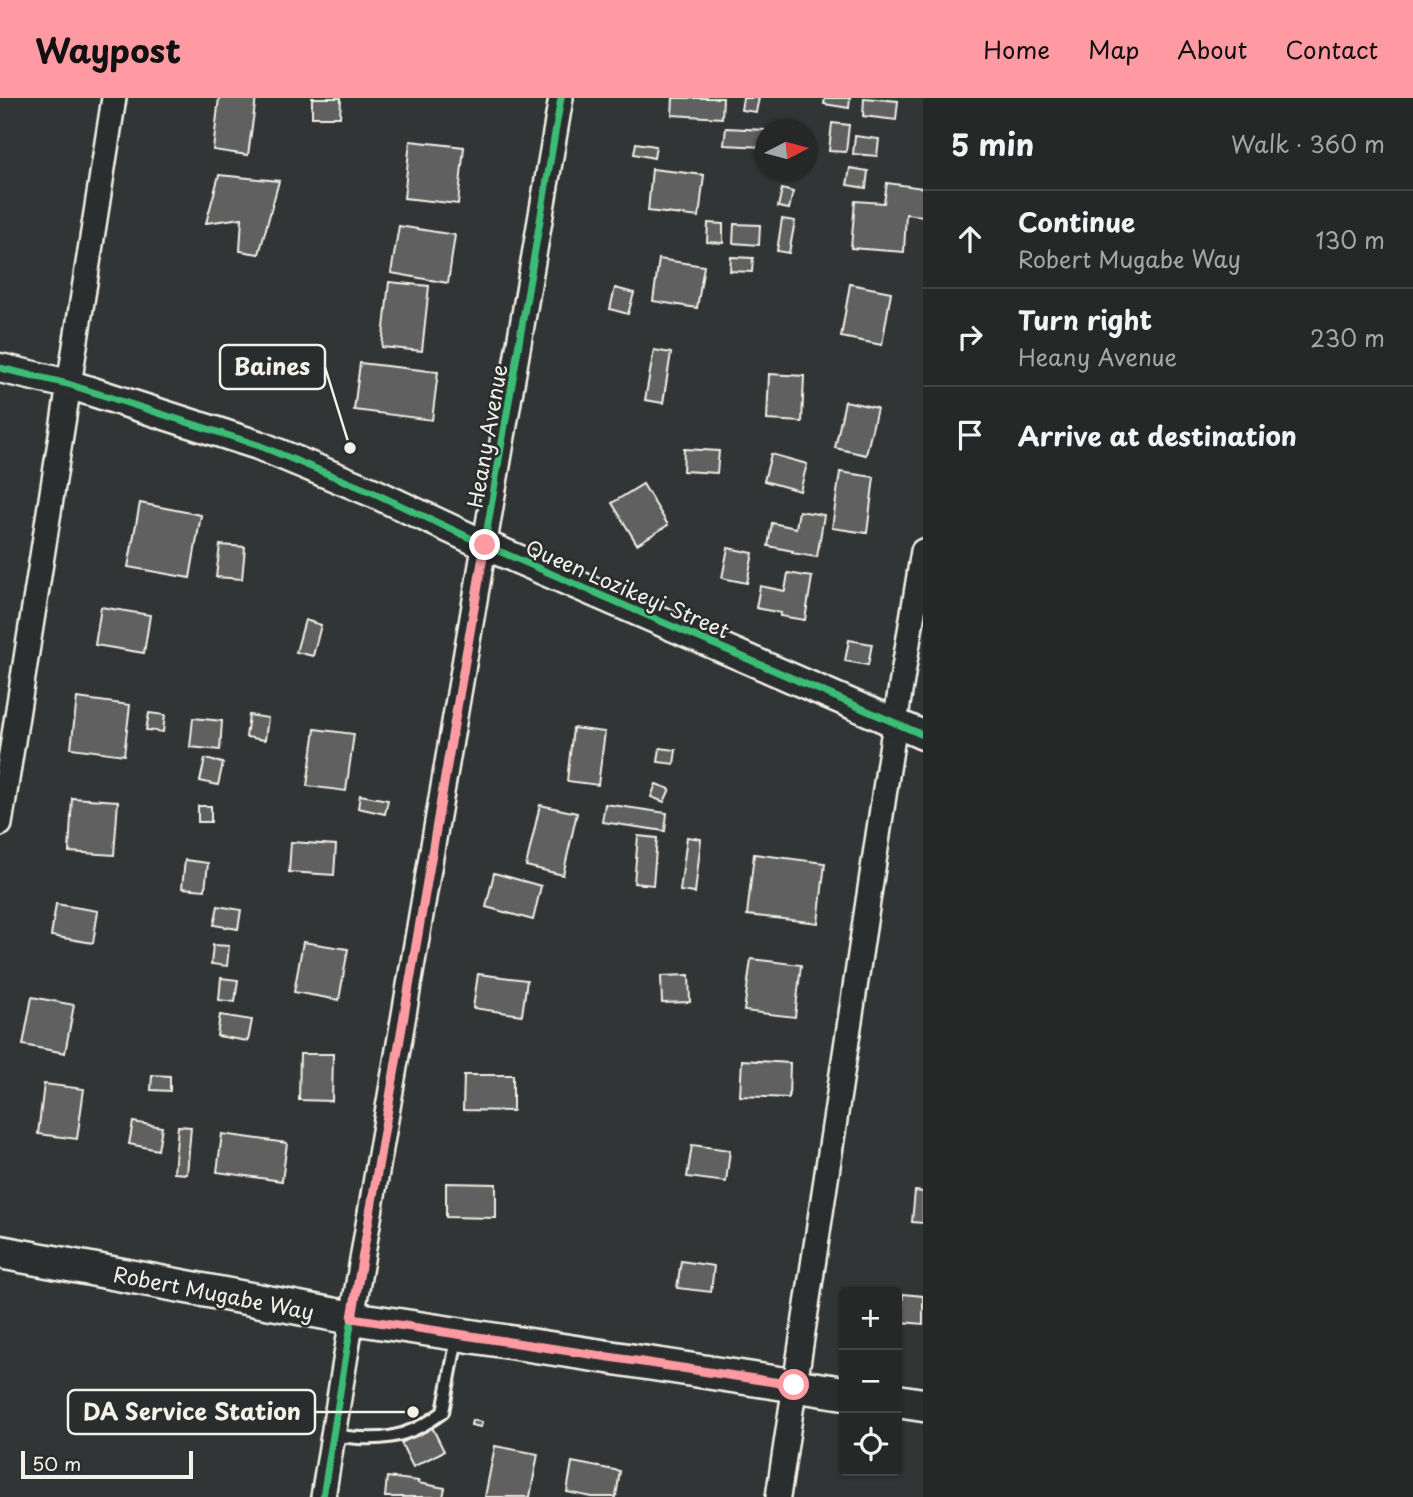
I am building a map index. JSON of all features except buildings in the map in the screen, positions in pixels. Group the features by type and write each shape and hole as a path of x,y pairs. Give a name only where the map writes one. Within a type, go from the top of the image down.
{"main road":[{"name":"Robert Mugabe Way","path":"0,1252 352,1318 839,1392"},
{"path":"902,1402 923,1405"}],"street":[{"path":"0,824 114,98"},
{"name":"Heany Avenue","path":"323,1497 561,98"},
{"name":"Queen Lozikeyi Street","path":"0,368 68,384 258,445 374,492 485,545 923,735"},
{"path":"778,1497 923,551"}],"lane":[{"path":"333,1435 363,1439 407,1434 431,1422 443,1412 457,1335"}],"cycle path":[{"path":"323,1497 561,98"},
{"path":"0,368 68,384 258,445 374,493 485,545 923,735"}],"place":[{"name":"Baines","path":"350,448"},
{"name":"DA Service Station","path":"413,1412"}],"route":[{"path":"485,545 352,1318 794,1385"}]}
